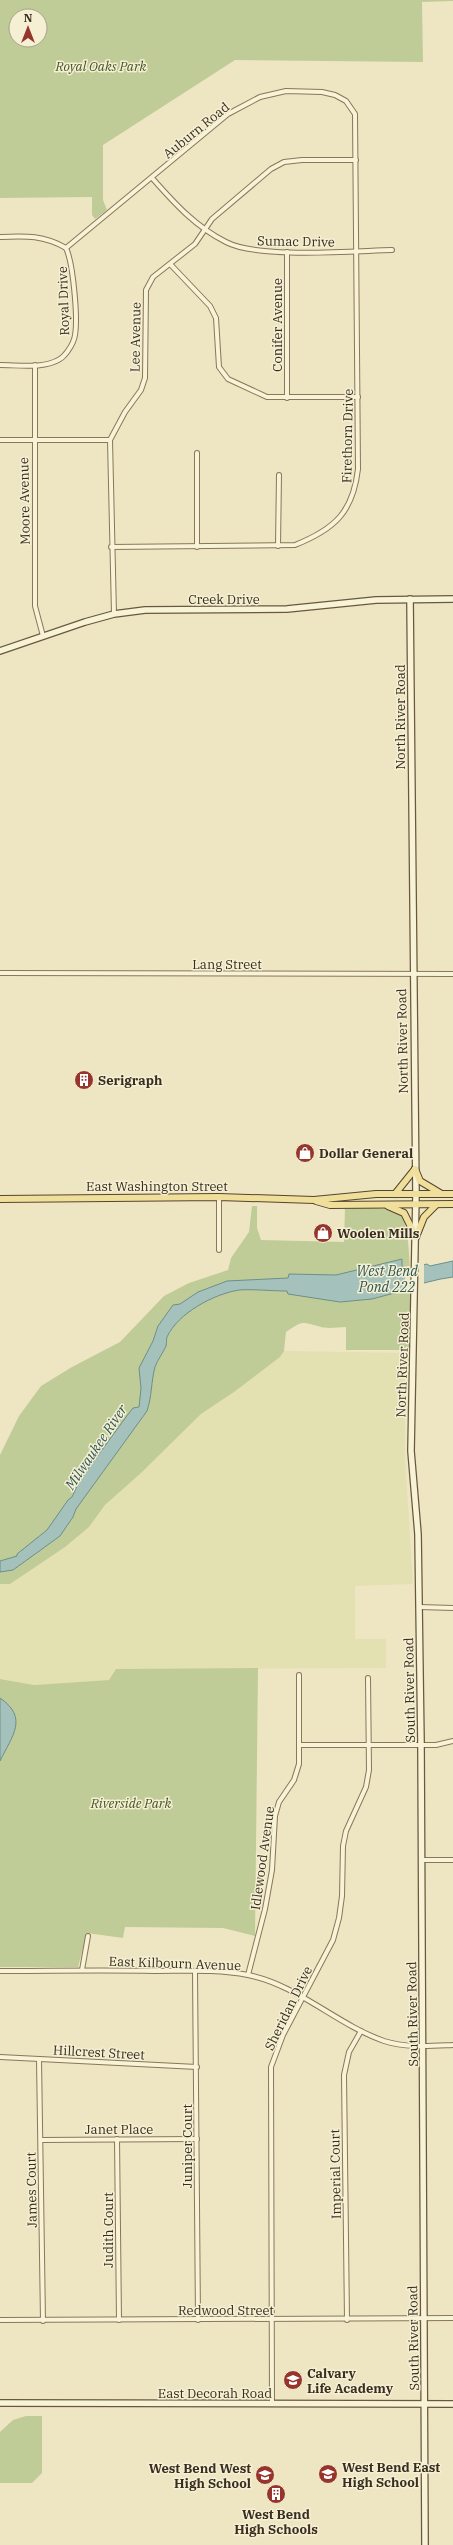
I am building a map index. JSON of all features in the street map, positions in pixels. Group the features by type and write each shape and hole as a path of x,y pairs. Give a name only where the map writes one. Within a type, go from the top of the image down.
{"main road":[{"path":"395,1194 415,1169 420,1181 441,1194"},
{"name":"East Washington Street","path":"0,1199 219,1197 314,1200 330,1197 395,1194 453,1194"},
{"name":"East Washington Street","path":"314,1200 330,1205 453,1204"},
{"path":"386,1205 404,1213 416,1237"},
{"path":"416,1237 424,1216 436,1205"}],"street":[{"name":"Auburn Road","path":"66,248 153,179 228,114 260,97 286,91 322,92 335,95 346,101 354,114"},
{"name":"Firethorn Drive","path":"111,547 295,545 315,537 331,527 347,509 356,491 358,469 358,251 354,114"},
{"name":"Lee Avenue","path":"114,614 111,547 110,440 125,412 141,390 145,378 146,290 153,277 171,265 195,244 207,230 212,219 271,170 284,162 356,160"},
{"name":"Sumac Drive","path":"153,179 182,212 227,243 251,250 286,252 392,250"},
{"path":"0,237 25,236 50,239 66,248"},
{"name":"Royal Drive","path":"0,366 50,364 62,358 74,341 76,322 72,261 66,248"},
{"name":"Conifer Avenue","path":"286,252 288,398"},
{"path":"171,265 210,306 216,318 219,367 228,378 267,397 358,397"},
{"name":"Moore Avenue","path":"35,365 35,606 43,636"},
{"path":"0,440 110,440"},
{"path":"197,452 197,547"},
{"path":"278,546 279,475"},
{"name":"North River Road","path":"410,599 412,974 416,1194 416,1292 411,1381 412,1483"},
{"name":"Creek Drive","path":"0,651 114,614 146,610 317,608 376,600 453,599"},
{"name":"Lang Street","path":"0,973 453,974"},
{"path":"219,1197 219,1250"},
{"name":"South River Road","path":"412,1483 418,1534 421,1744 423,2318 426,2545"},
{"path":"419,1607 453,1608"},
{"name":"Idlewood Avenue","path":"248,1975 265,1910 272,1870 275,1816 279,1802 294,1780 300,1764 299,1675"},
{"name":"Sheridan Drive","path":"272,2404 271,2067 283,2034 333,1940 342,1896 343,1846 346,1831 366,1787 370,1744 368,1678"},
{"path":"300,1746 447,1744 453,1741"},
{"path":"421,1860 453,1860"},
{"path":"82,1970 88,1936"},
{"name":"East Kilbourn Avenue","path":"0,1971 195,1971 248,1975 263,1979 302,1997 361,2031 385,2041 423,2046 453,2045"},
{"name":"Juniper Court","path":"195,1971 198,2320"},
{"name":"Imperial Court","path":"347,2320 344,2076 349,2052 361,2031"},
{"name":"Hillcrest Street","path":"0,2057 197,2067"},
{"name":"James Court","path":"39,2059 43,2321"},
{"name":"Judith Court","path":"117,2139 119,2320"},
{"name":"Janet Place","path":"41,2140 196,2139"},
{"name":"Redwood Street","path":"0,2320 347,2320 453,2318"},
{"name":"East Decorah Road","path":"0,2404 453,2404"}],"shaded area":[{"path":"284,1351 408,1353 405,1389 405,1459 413,1584 355,1586 355,1639 386,1639 386,1668 116,1669 110,1680 34,1685 0,1679 0,1584 10,1584 89,1527 105,1505 141,1473 201,1414 234,1392"}],"green space":[{"name":"Royal Oaks Park","path":"0,0 453,0 422,2 423,62 235,60 103,145 103,200 107,210 95,219 92,215 92,197 0,198"},
{"path":"252,1206 257,1206 257,1228 261,1240 344,1242 345,1208 380,1208 399,1214 404,1222 409,1256 409,1350 346,1350 346,1327 324,1328 306,1323 296,1325 286,1332 284,1351 280,1357 234,1392 201,1414 141,1473 105,1505 89,1527 65,1547 10,1584 0,1584 0,1455 19,1416 41,1386 72,1367 120,1342 164,1296 189,1283 228,1270 231,1258 249,1232"},
{"name":"Riverside Park","path":"258,1668 255,1936 223,1928 125,1927 123,1938 87,1933 78,1967 0,1967 0,1679 34,1685 109,1680 116,1669"},
{"path":"26,2416 42,2416 42,2473 32,2483 0,2483 0,2432 13,2420"}],"water":[{"name":"West Bend Pond 222","path":"402,1259 402,1270 427,1264 430,1266 453,1261 453,1277 402,1288 402,1291 372,1299 340,1302 288,1294 287,1291 239,1290 208,1300 179,1320 167,1337 166,1346 155,1367 147,1411 76,1509 73,1517 60,1536 13,1570 0,1572 0,1561 17,1556 17,1554 47,1530 68,1500 72,1497 80,1480 126,1417 133,1408 139,1407 141,1388 139,1368 153,1341 158,1326 173,1305 180,1304 198,1292 227,1281 288,1278 289,1274 336,1275"},
{"path":"0,1698 9,1705 16,1720 13,1735 0,1761"}],"pier":[{"path":"424,1262 424,1286 405,1290 405,1267"}],"place":[{"name":"Serigraph","path":"84,1080"},
{"name":"Dollar General","path":"305,1153"},
{"name":"Woolen Mills","path":"323,1233"},
{"name":"Calvary Life Academy","path":"293,2380"},
{"name":"West Bend East High School","path":"328,2474"},
{"name":"West Bend West High School","path":"265,2475"},
{"name":"West Bend High Schools","path":"276,2494"}],"water label":[{"name":"Milwaukee River","path":"96,1447"}]}
